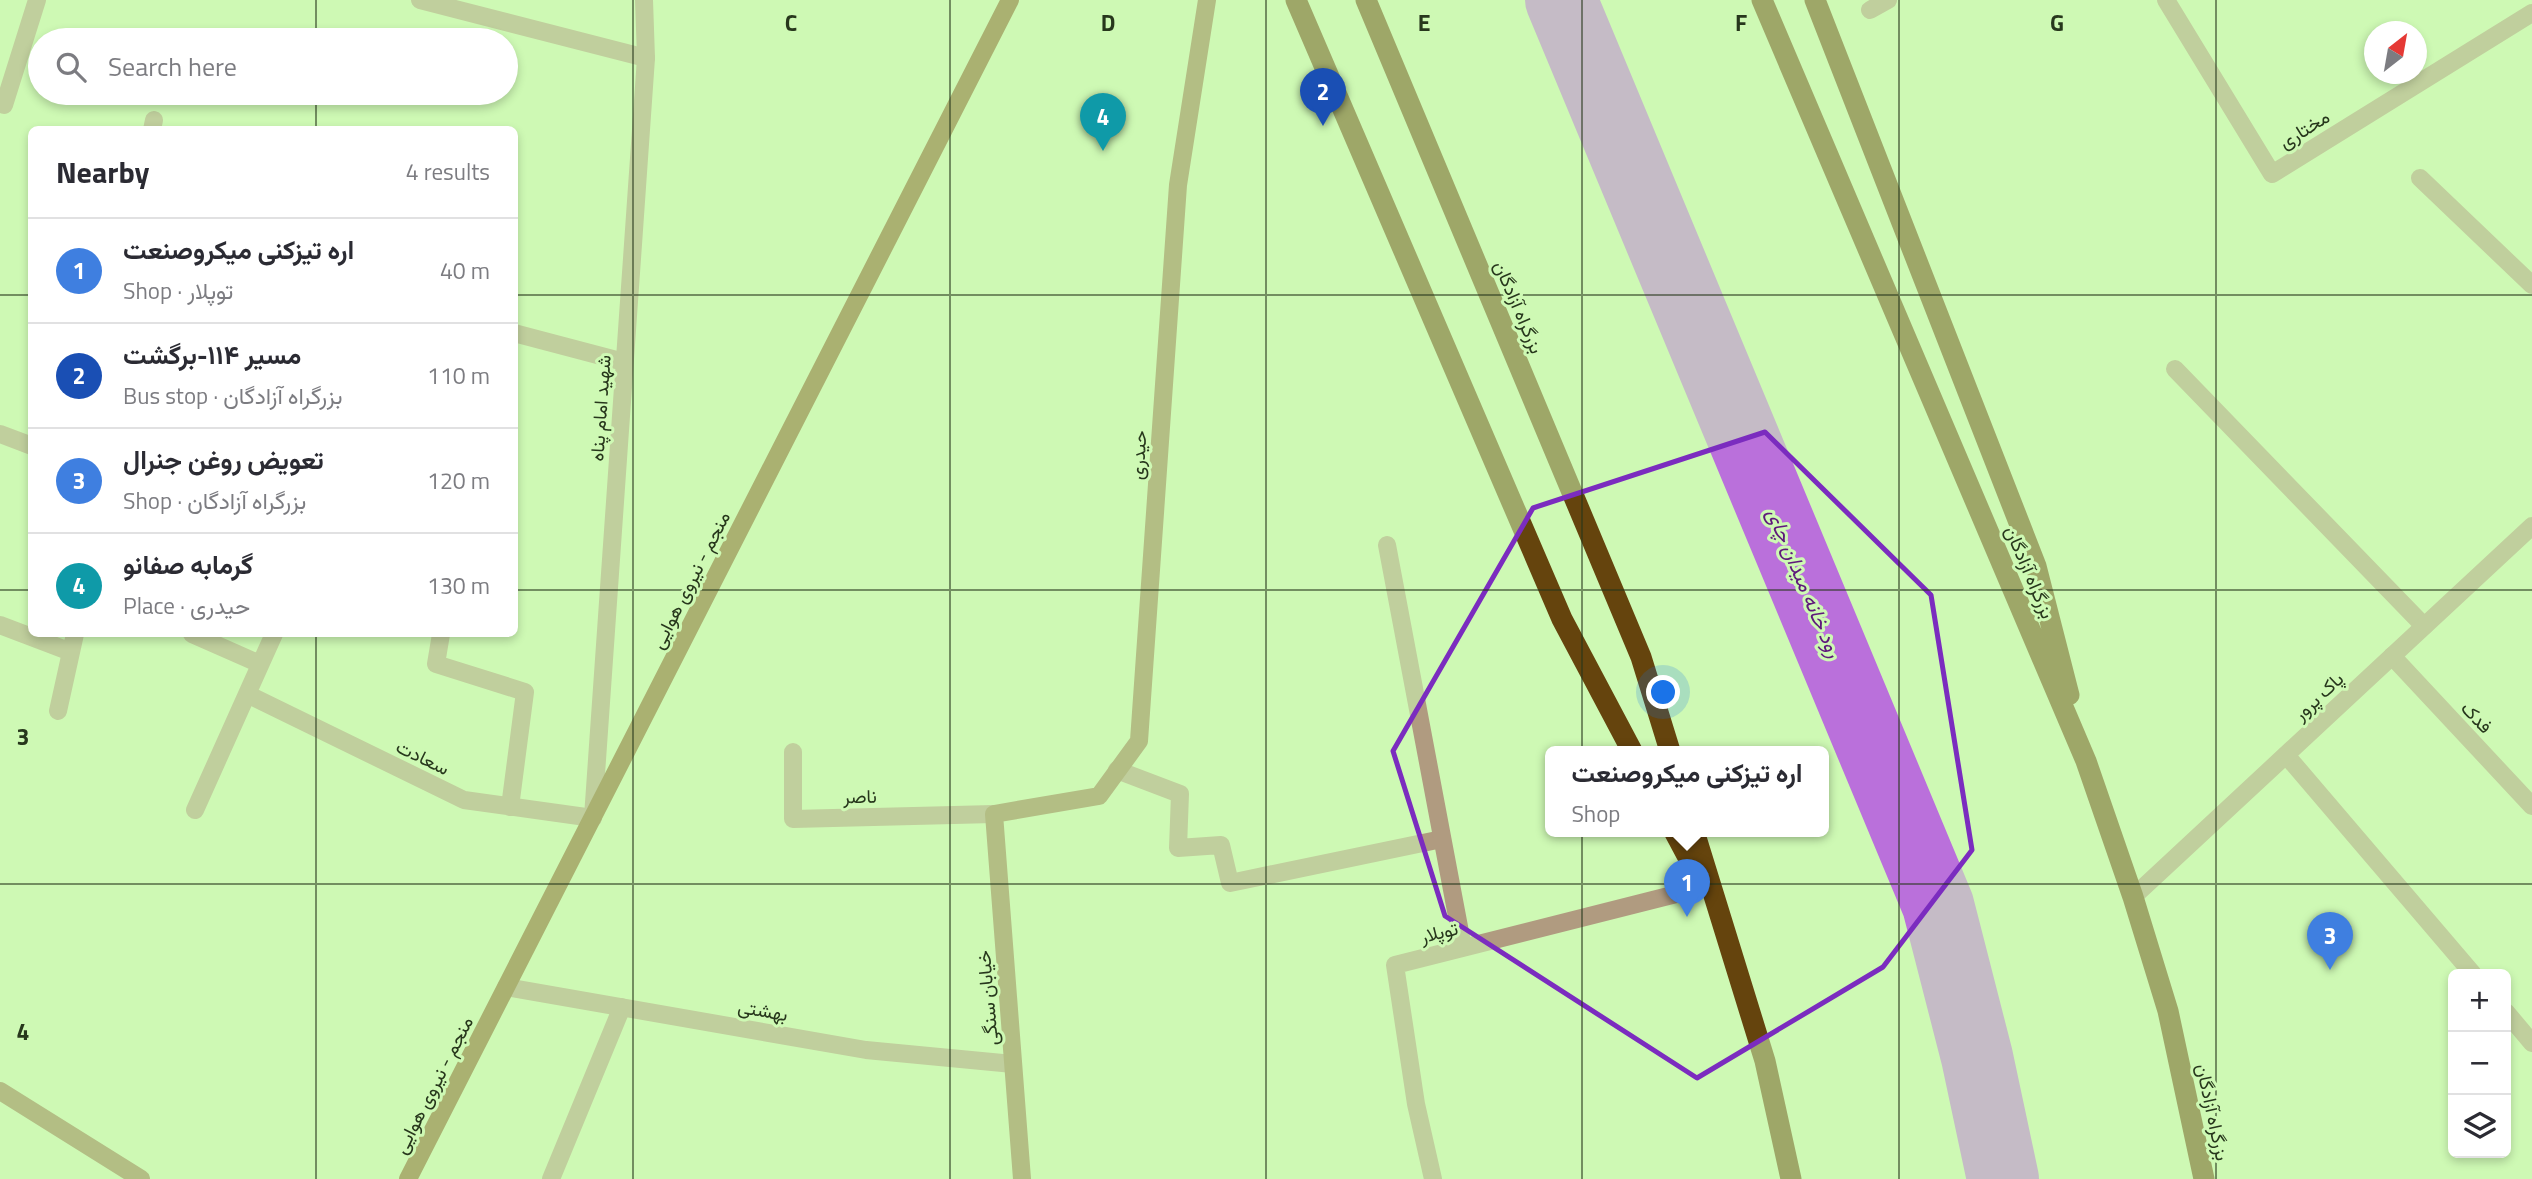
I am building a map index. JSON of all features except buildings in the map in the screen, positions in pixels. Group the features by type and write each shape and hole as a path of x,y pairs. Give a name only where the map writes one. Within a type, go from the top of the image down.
{"highway":[{"path":"1296,0 1562,619 1629,746"},
{"name":"بزرگراه آزادگان","path":"1366,0 1641,657 1668,746"},
{"name":"بزرگراه آزادگان","path":"1762,0 2086,761 2133,897 2168,1011 2204,1179"},
{"path":"1815,0 2036,566 2086,761"},
{"path":"1677,837 1722,921"},
{"path":"1696,837 1765,1061 1791,1179"}],"main road":[{"name":"منجم - نیروی هوایی","path":"408,1179 1010,0"}],"street":[{"path":"28,28 37,0"},
{"path":"420,0 646,58"},
{"name":"شهید امام پناه","path":"593,818 646,58 644,0"},
{"name":"حیدری","path":"994,814 1099,796 1139,741 1178,185 1207,0"},
{"path":"1870,10 1888,0"},
{"name":"مختاری","path":"2166,0 2272,174 2532,13"},
{"path":"4,105 28,29"},
{"path":"2420,178 2532,285"},
{"path":"518,333 624,362"},
{"path":"2175,369 2424,626"},
{"path":"0,434 28,444"},
{"name":"پاک پرور","path":"2133,897 2532,526"},
{"path":"1387,545 1463,948"},
{"path":"0,625 28,636"},
{"path":"32,637 71,652"},
{"path":"58,711 74,637"},
{"path":"199,637 260,664"},
{"path":"195,810 273,637"},
{"path":"440,637 436,664 525,692 510,807"},
{"name":"فدک","path":"2392,656 2532,806"},
{"name":"سعادت","path":"247,694 464,800 593,818"},
{"name":"ناصر","path":"793,752 793,819 994,814"},
{"path":"2286,755 2469,969"},
{"path":"1117,770 1180,794 1178,848 1221,845 1230,883 1442,839"},
{"name":"خیابان سنگی","path":"994,814 1022,1179"},
{"name":"توپلار","path":"1433,1179 1416,1104 1395,965 1704,887"},
{"name":"بهشتی","path":"506,987 866,1050 1013,1064"},
{"path":"551,1179 622,1007"},
{"path":"2511,1018 2532,1043"},
{"path":"0,1091 141,1179"}],"highlighted area":[{"path":"1765,432 1931,595 1972,850 1883,967 1697,1078 1445,916 1393,751 1533,508"}],"waterway":[{"name":"رود خانه میدان چای","path":"1561,0 1938,905 1977,1057 2003,1179"}],"place":[{"name":"مسیر ۱۱۴-برگشت","path":"1323,126"},
{"name":"گرمابه صفانو","path":"1103,151"},
{"name":"اره تیزکنی میکروصنعت","path":"1687,917"},
{"name":"تعویض روغن جنرال","path":"2330,970"}]}
